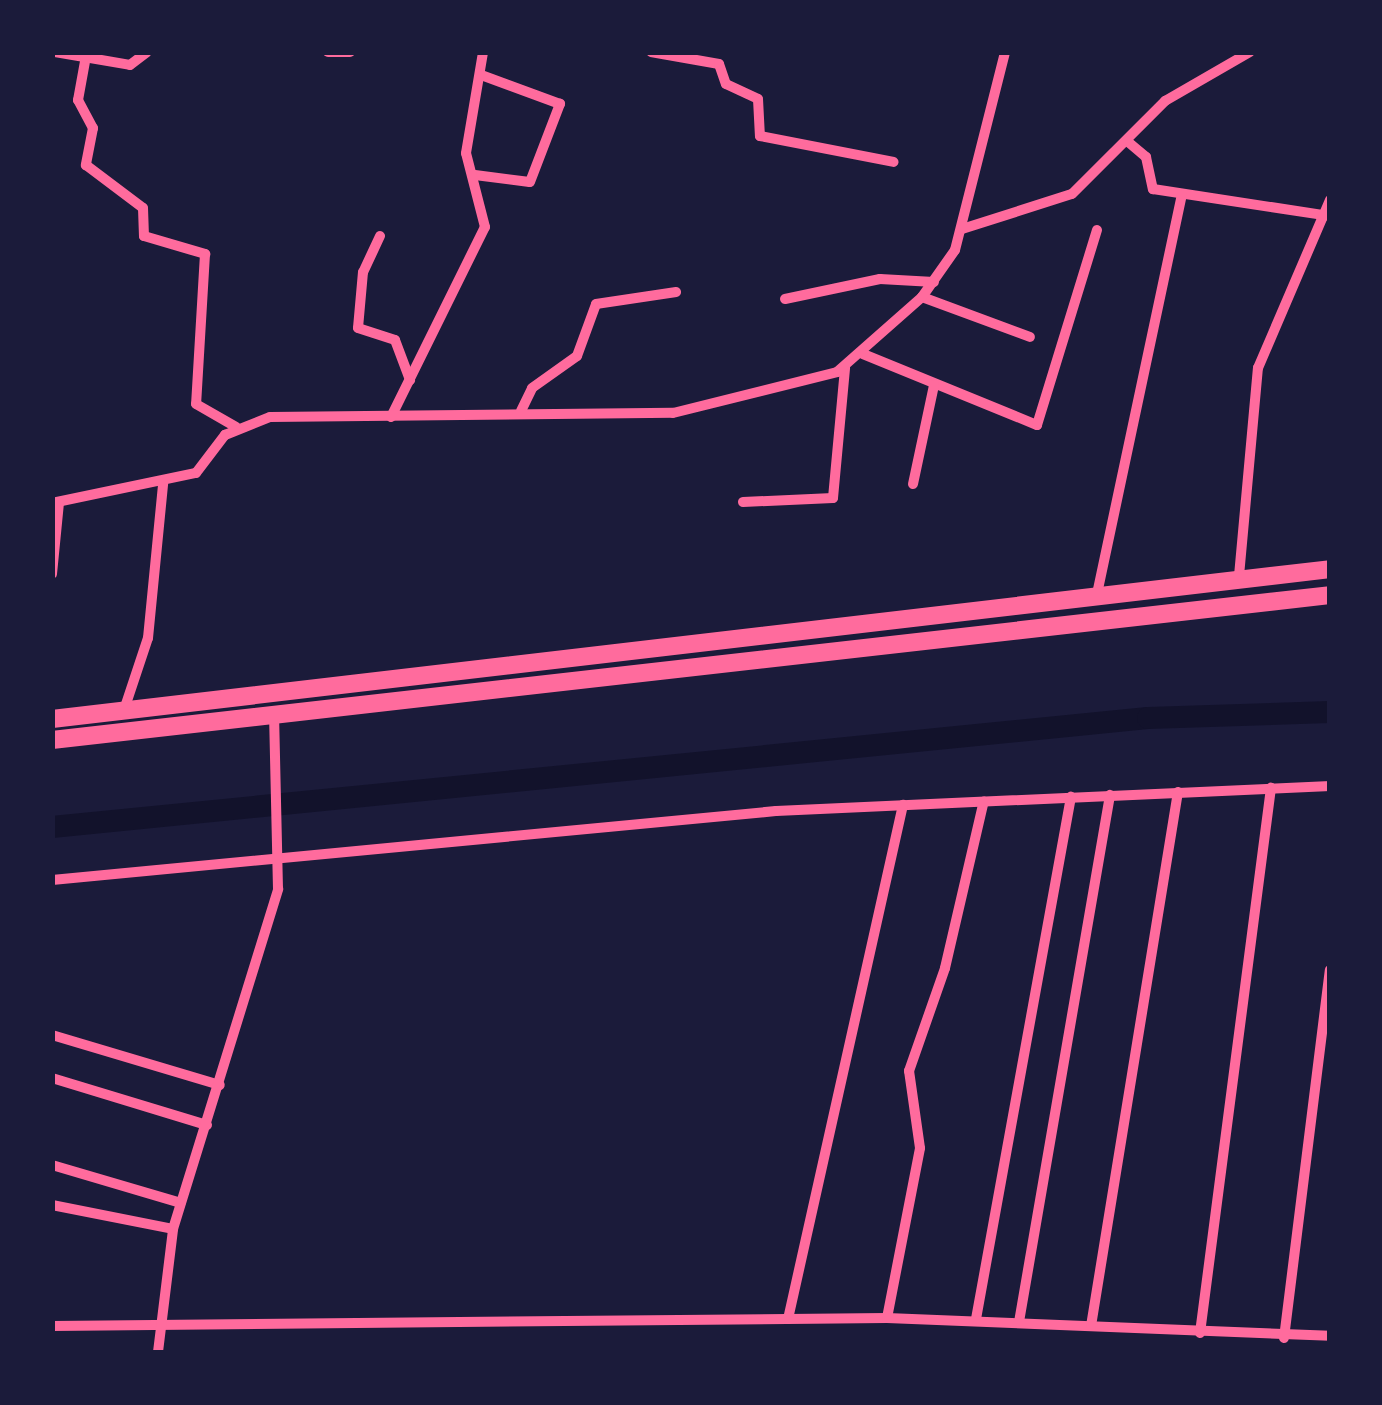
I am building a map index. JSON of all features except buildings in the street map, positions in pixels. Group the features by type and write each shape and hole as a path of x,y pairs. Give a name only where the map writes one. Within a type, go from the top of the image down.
{"highway":[{"path":"52,719 1239,576 1330,569"},
{"path":"52,740 1330,596"}],"street":[{"path":"55,52 130,64 146,52"},
{"path":"328,52 350,52"},
{"path":"391,417 482,238 474,175 466,153 484,52"},
{"path":"651,52 720,64 726,84 758,100 760,136 894,162"},
{"path":"52,574 56,503 163,484 196,473 236,427 284,416 391,417 521,411 674,413 845,368 934,282 962,229 1005,52"},
{"path":"962,229 1072,194 1165,101 1230,55 1250,52"},
{"path":"86,56 78,104 93,128 86,165 142,206 144,236 205,254 196,404 236,427"},
{"path":"474,175 530,182 560,104 481,76"},
{"path":"1127,141 1149,162 1148,186 1182,195 1327,216"},
{"path":"1098,594 1182,195"},
{"path":"1239,576 1258,368 1327,216 1330,200"},
{"path":"863,354 934,385 1040,422 1097,230"},
{"path":"380,236 363,272 358,328 395,340 410,380"},
{"path":"785,299 880,279 934,282"},
{"path":"521,411 536,384 577,356 596,304 676,292"},
{"path":"922,296 1030,336"},
{"path":"743,502 833,498 845,368"},
{"path":"913,484 934,385"},
{"path":"124,711 148,638 163,484"},
{"path":"158,1352 173,1229 220,1085 280,856 274,716"},
{"path":"52,880 280,856 903,805 1330,786"},
{"path":"1200,1332 1271,788"},
{"path":"1090,1326 1178,792"},
{"path":"1019,1322 1110,794"},
{"path":"976,1319 1071,797"},
{"path":"886,1318 920,1148 908,1071 946,968 984,801"},
{"path":"788,1318 903,805"},
{"path":"1284,1338 1330,970"},
{"path":"52,1035 220,1085"},
{"path":"52,1078 207,1125"},
{"path":"52,1164 182,1203"},
{"path":"52,1205 173,1229"},
{"path":"52,1326 886,1318 976,1319 1284,1338 1330,1336"}],"waterway":[{"path":"52,827 1148,718 1330,712"}]}
